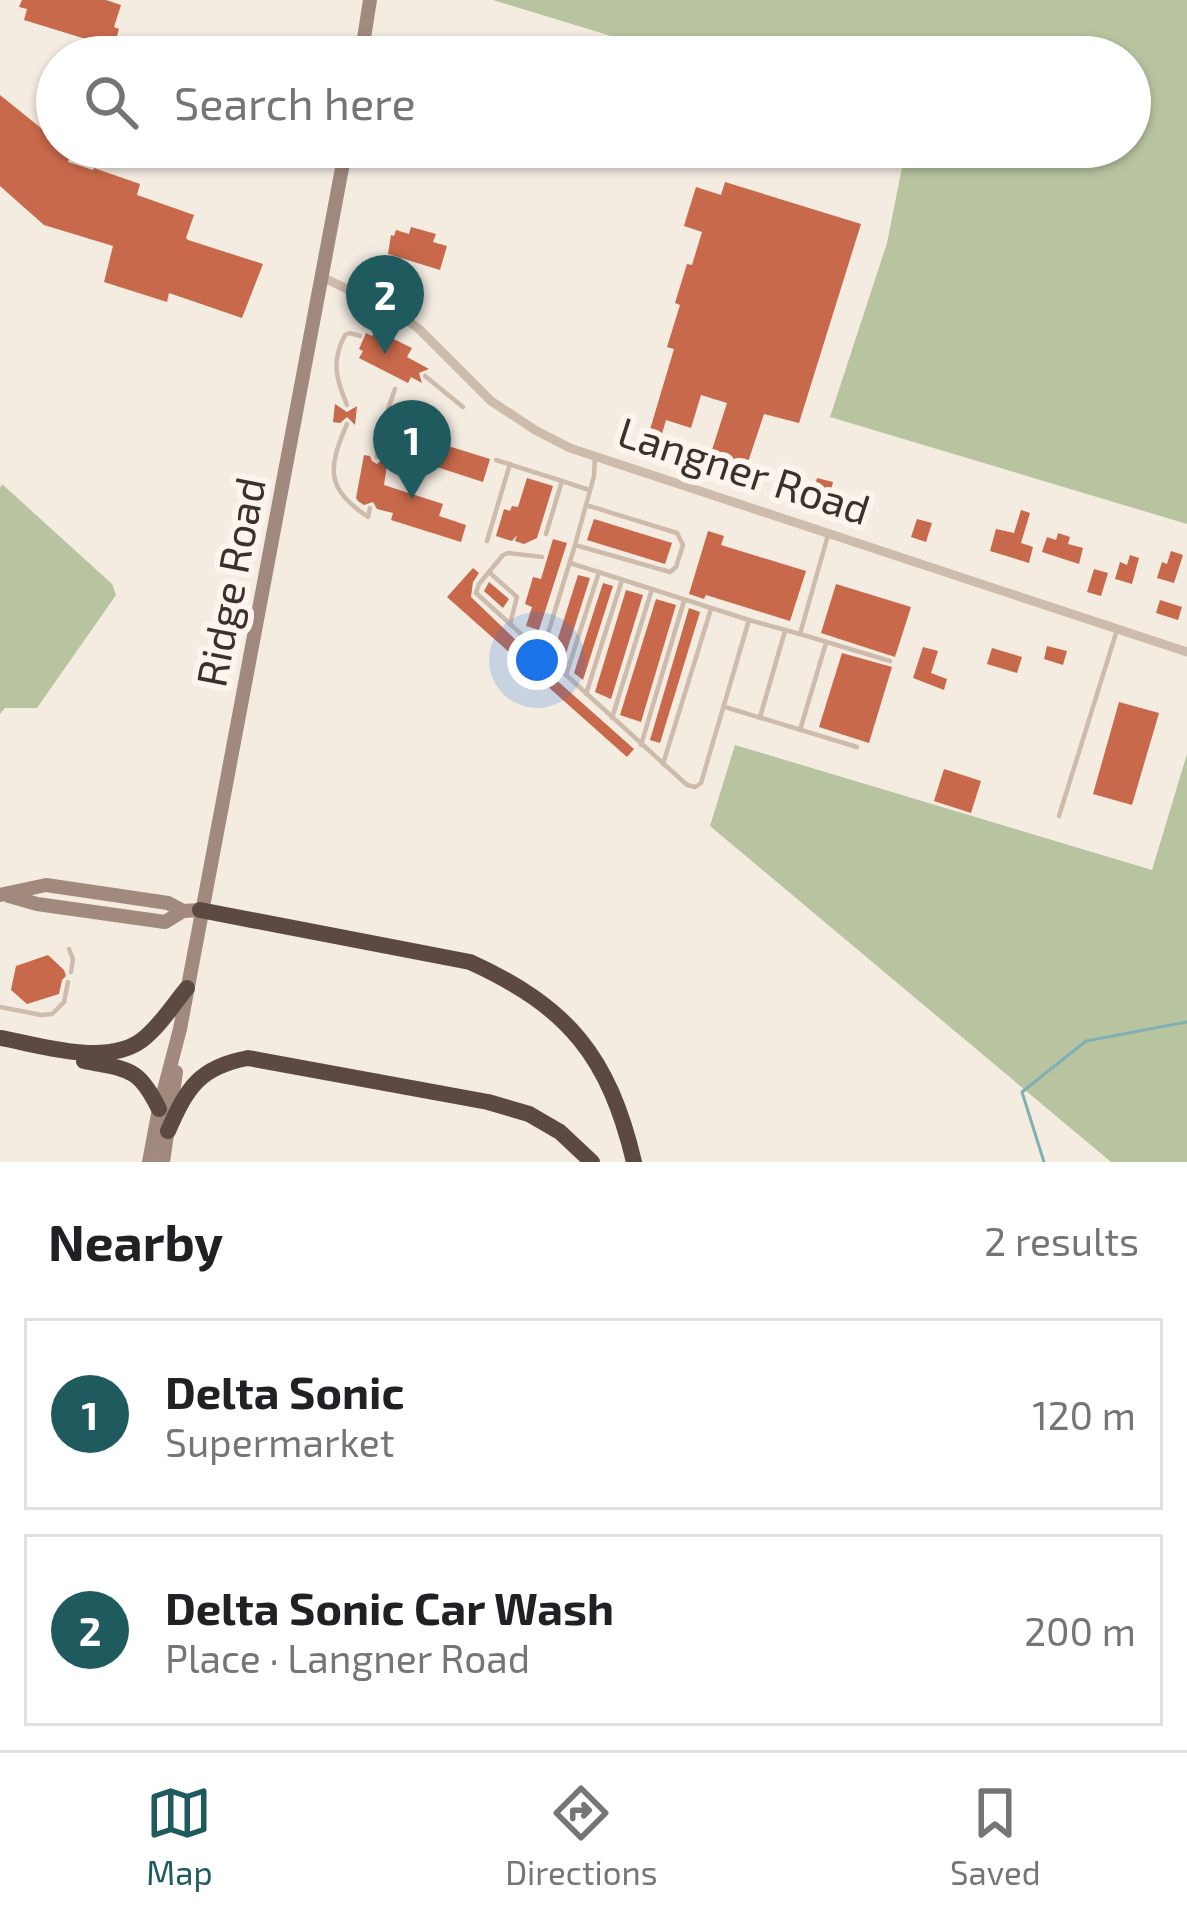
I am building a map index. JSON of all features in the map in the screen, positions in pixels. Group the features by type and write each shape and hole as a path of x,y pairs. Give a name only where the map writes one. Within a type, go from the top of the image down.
{"highway":[{"path":"192,910 470,962 508,979 534,995 588,1048 616,1098 634,1162"},
{"path":"0,1042 93,1054 124,1050 147,1036 187,988"},
{"path":"0,1042 129,1070 148,1087 158,1109"},
{"path":"168,1131 185,1094 202,1075 225,1062 248,1058 529,1114 560,1132 592,1162"}],"street":[{"path":"364,36 370,0"},
{"name":"Ridge Road","path":"163,1162 187,988 192,910 249,660 342,168"},
{"name":"Langner Road","path":"322,277 399,314 491,401 557,442 1187,652"},
{"path":"2,894 37,904 165,922 192,910"},
{"name":"Ridge Road","path":"148,1162 180,1029"}],"lane":[{"path":"347,406 335,373 336,359 345,335 359,336"},
{"path":"425,376 463,407"},
{"path":"377,457 394,389"},
{"path":"347,424 336,449 335,486 368,517 370,508"},
{"path":"542,652 586,505 595,456"},
{"path":"496,460 590,490"},
{"path":"487,541 511,464"},
{"path":"546,534 562,481"},
{"path":"575,545 670,572 683,545 677,532 586,505"},
{"path":"800,634 829,534"},
{"path":"542,557 508,553 476,593 687,785 700,783 748,620"},
{"path":"570,563 890,662"},
{"path":"489,572 517,597 510,624"},
{"path":"566,675 598,572"},
{"path":"586,694 622,580"},
{"path":"612,718 652,589"},
{"path":"640,745 685,599"},
{"path":"663,764 711,608"},
{"path":"760,718 785,630"},
{"path":"1059,816 1117,630"},
{"path":"800,730 826,642"},
{"path":"724,707 857,747"},
{"path":"69,949 71,972"},
{"path":"0,1007 52,1014 64,1002 68,982"}],"green space":[{"path":"493,0 1187,0 1187,524 830,417 887,243 902,168 1151,168 1151,36 611,36"},
{"path":"2,484 112,584 116,595 37,708 5,708 0,714 0,488"},
{"path":"735,745 1152,870 1187,754 1187,1162 1111,1162 710,826"}],"building":[{"path":"22,0 106,0 121,5 114,27 119,29 117,36 76,36 24,20 27,9 19,7"},
{"path":"0,95 36,124 36,168 94,168 140,184 137,195 194,215 188,240 263,264 242,318 169,293 167,302 104,282 113,246 44,225 0,186"},
{"path":"725,182 861,224 799,423 764,414 747,465 711,453 727,403 701,395 691,428 666,420 661,437 649,433 674,349 667,347 680,305 675,303 702,232 684,226 686,219 696,187 721,195"},
{"path":"411,227 436,234 433,242 447,246 440,270 388,254 391,235 396,230 409,234"},
{"path":"375,330 412,348 407,357 429,369 419,373 422,383 411,377 408,383 359,358 366,333 372,336"},
{"path":"335,404 347,412 357,406 355,425 347,417 333,422"},
{"path":"416,436 490,459 483,482 409,458"},
{"path":"364,455 377,464 388,458 384,485 443,504 439,516 466,525 461,542 391,520 393,513 377,509 373,502 358,501"},
{"path":"527,478 553,486 537,538 524,544 515,541 517,535 512,541 496,536 504,509 518,507"},
{"path":"817,478 833,482 828,503 812,499"},
{"path":"1021,510 1030,513 1021,543 1033,547 1029,563 990,551 996,529 1014,533"},
{"path":"594,519 672,543 665,564 587,540"},
{"path":"917,519 932,523 926,542 911,537"},
{"path":"708,531 724,536 721,545 806,571 790,621 689,594"},
{"path":"1058,533 1070,537 1068,544 1083,548 1079,564 1042,552 1047,537 1056,540"},
{"path":"553,539 567,543 539,630 526,626 532,607 525,604 533,577 541,579"},
{"path":"1171,551 1183,555 1174,583 1157,578"},
{"path":"1130,555 1139,558 1132,584 1115,579 1120,562 1127,565"},
{"path":"473,568 479,573 471,597 524,648 518,646 634,749 627,757 447,597"},
{"path":"1094,569 1108,573 1101,596 1087,592"},
{"path":"578,575 590,578 564,660 553,654"},
{"path":"489,582 509,599 503,608 484,591"},
{"path":"603,583 613,586 583,680 574,673"},
{"path":"836,584 911,607 895,657 821,633"},
{"path":"626,590 643,595 611,699 595,692"},
{"path":"656,599 676,605 641,722 620,715"},
{"path":"1160,600 1182,607 1178,620 1156,613"},
{"path":"689,608 700,612 660,743 650,740"},
{"path":"1047,646 1067,651 1063,665 1044,659"},
{"path":"923,647 938,651 931,673 947,679 944,690 913,678"},
{"path":"992,648 1022,657 1017,673 987,664"},
{"path":"842,653 892,667 869,743 819,727"},
{"path":"1119,702 1159,713 1132,805 1093,794"},
{"path":"944,769 981,781 971,813 934,801"},
{"path":"48,955 66,976 59,994 27,1004 11,990 16,966"}],"waterway":[{"path":"1044,1162 1022,1092 1086,1041 1187,1022"}],"place":[{"name":"Delta Sonic Car Wash","path":"385,354"},
{"name":"Delta Sonic","path":"412,499"}]}
